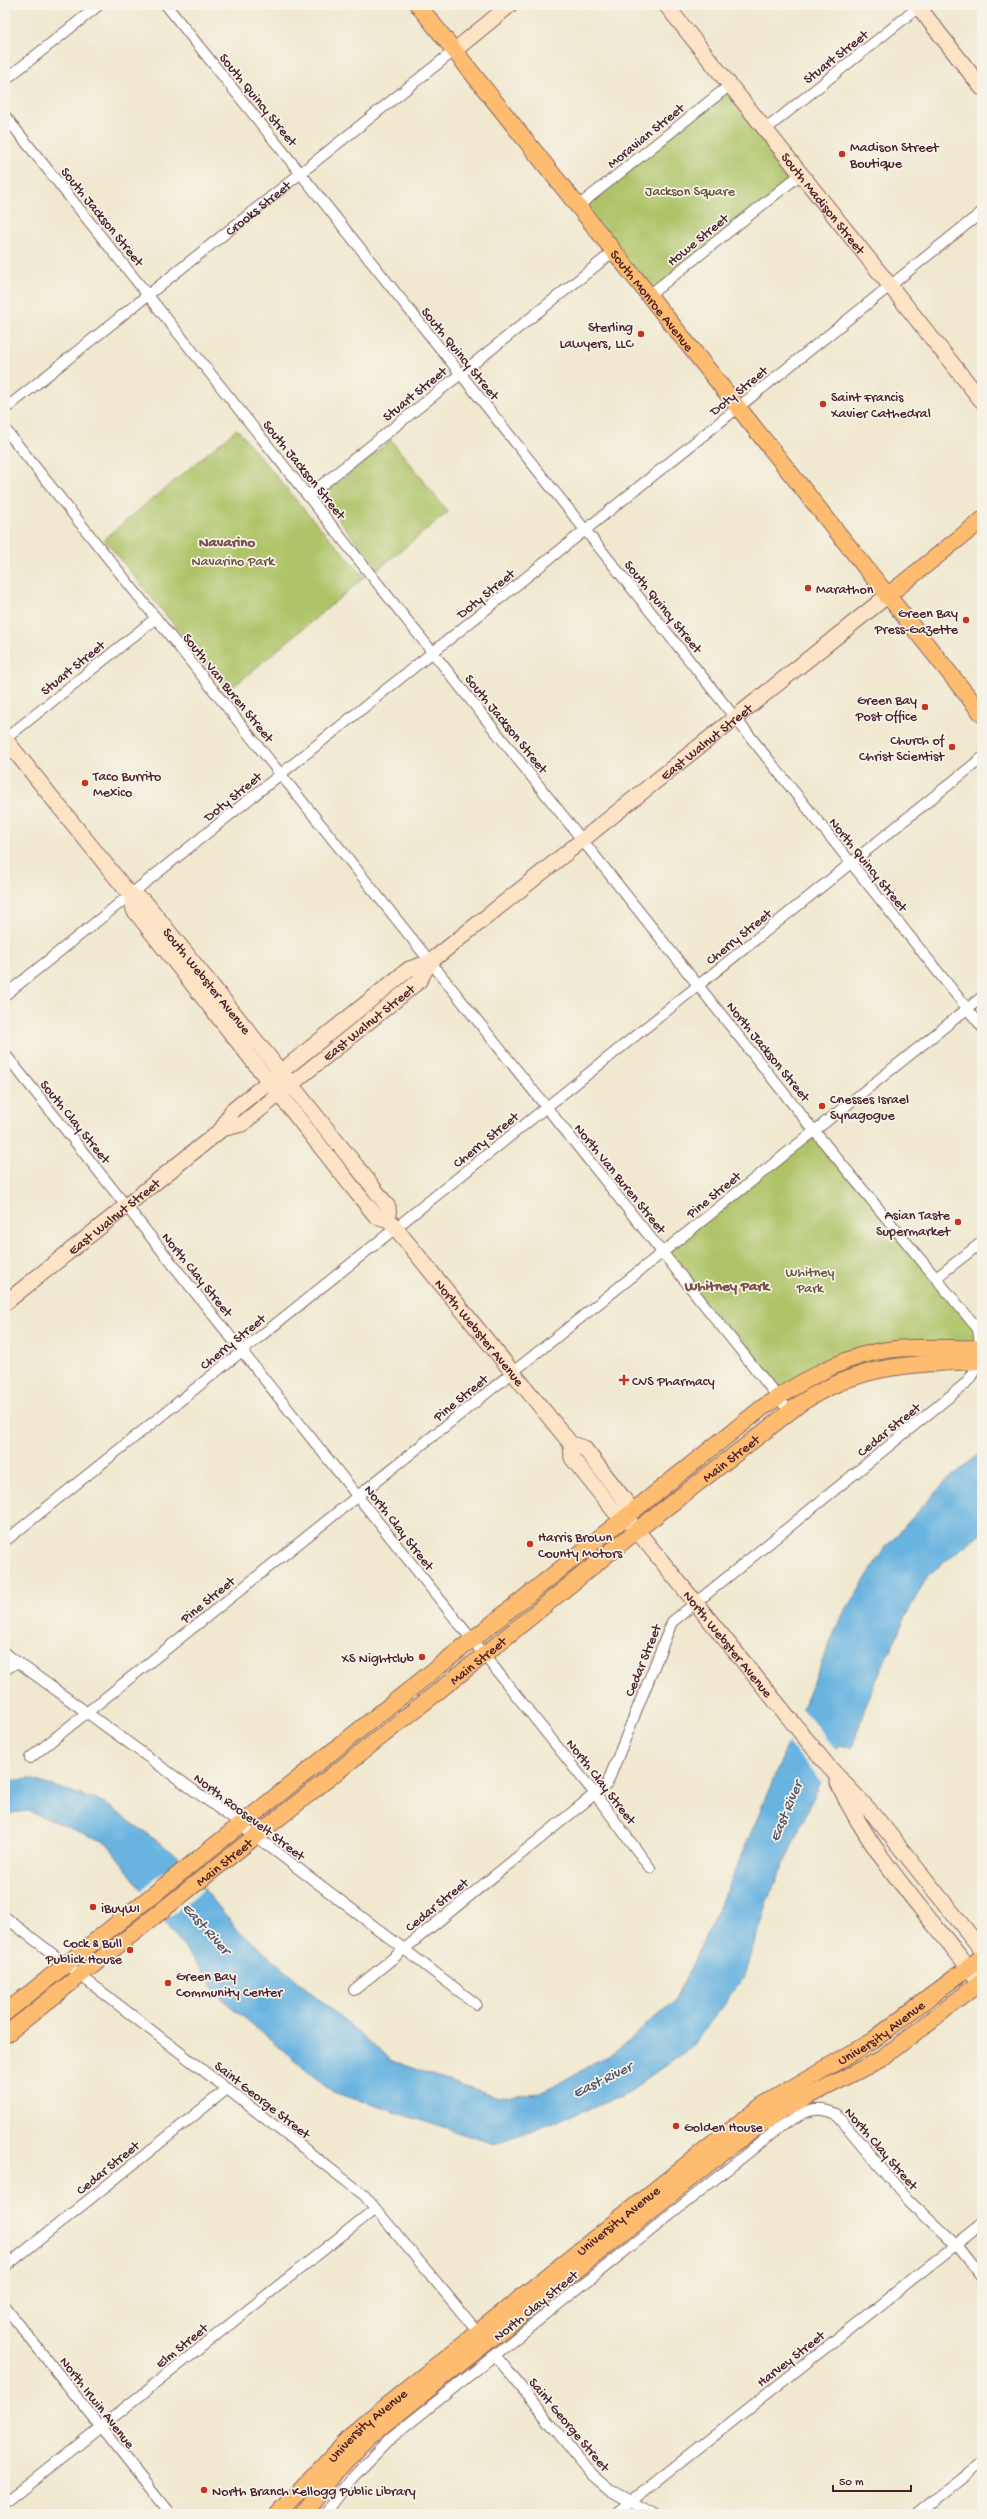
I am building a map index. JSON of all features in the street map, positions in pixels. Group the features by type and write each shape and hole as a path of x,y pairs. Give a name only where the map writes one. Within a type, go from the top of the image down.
{"main road":[{"name":"South Monroe Avenue","path":"418,5 455,50 577,207 982,714"},
{"name":"Crooks Street","path":"455,50 510,5"},
{"name":"South Madison Street","path":"666,5 982,401"},
{"path":"919,6 982,88"},
{"name":"East Walnut Street","path":"5,1303 222,1129 232,1111 281,1071 409,969 430,962 982,520"},
{"name":"South Webster Avenue","path":"5,739 130,895 134,910 268,1082"},
{"name":"South Webster Avenue","path":"130,895 145,902 281,1071"},
{"name":"East Walnut Street","path":"222,1129 242,1124 419,981 430,962"},
{"name":"North Webster Avenue","path":"281,1071 388,1207 392,1224"},
{"name":"North Webster Avenue","path":"268,1082 376,1216 392,1224 571,1444 584,1448 627,1503 625,1516 636,1530 832,1771 874,1815 982,1950"},
{"name":"Main Street","path":"5,2013 625,1516 778,1397 824,1370 850,1359 876,1352 898,1350 980,1355"},
{"name":"Main Street","path":"5,2035 484,1655 636,1530 789,1411 829,1386 882,1367 980,1355"},
{"name":"North Webster Avenue","path":"832,1771 861,1825 901,1883 981,1983"},
{"name":"University Avenue","path":"278,2514 361,2426 477,2331 763,2105 872,2041 982,1957"},
{"name":"University Avenue","path":"304,2514 337,2470 369,2437 733,2144 782,2110 882,2059 981,1983"}],"street":[{"path":"5,80 98,5"},
{"name":"South Quincy Street","path":"166,5 735,718"},
{"name":"Stuart Street","path":"766,130 919,6"},
{"name":"Crooks Street","path":"5,409 455,50"},
{"name":"Moravian Street","path":"577,207 730,85"},
{"name":"South Jackson Street","path":"5,116 582,840"},
{"name":"Howe Street","path":"648,296 801,174"},
{"name":"Doty Street","path":"5,995 982,212"},
{"name":"Stuart Street","path":"308,496 613,252"},
{"name":"South Van Buren Street","path":"5,429 430,962"},
{"name":"Stuart Street","path":"5,739 156,618"},
{"name":"North Quincy Street","path":"735,718 982,1027"},
{"name":"Cherry Street","path":"5,1541 242,1351 392,1224 546,1108 982,758"},
{"name":"North Jackson Street","path":"582,840 815,1131 978,1329 980,1355"},
{"name":"North Van Buren Street","path":"430,962 789,1411"},
{"name":"Pine Street","path":"30,1758 87,1714 982,997"},
{"name":"South Clay Street","path":"5,1054 126,1206"},
{"name":"North Clay Street","path":"126,1206 596,1794 650,1868"},
{"path":"936,1278 982,1242"},
{"name":"Cedar Street","path":"354,1990 607,1784 672,1622 965,1384 976,1369 980,1355"},
{"name":"North Roosevelt Street","path":"5,1653 240,1824 476,2004"},
{"path":"5,1670 17,1662"},
{"name":"Saint George Street","path":"5,1917 364,2195 374,2209 477,2331"},
{"name":"Cedar Street","path":"5,2267 227,2089"},
{"name":"North Clay Street","path":"325,2514 370,2457 779,2128 811,2110 825,2109 836,2114 909,2201 956,2245 982,2278"},
{"name":"Elm Street","path":"5,2503 374,2209"},
{"name":"Harvey Street","path":"615,2514 982,2224"},
{"name":"North Irwin Avenue","path":"5,2307 170,2514"},
{"name":"Saint George Street","path":"495,2355 592,2475 612,2492 632,2501 652,2514"},
{"path":"918,2514 982,2463"}],"green space":[{"name":"Jackson Square","path":"730,85 801,174 648,296 577,207"},
{"name":"Navarino Park","path":"237,429 307,513 365,577 228,691 104,539"},
{"path":"391,440 448,512 378,569 328,506 325,499 329,490"},
{"name":"Whitney Park","path":"815,1131 978,1329 981,1345 828,1379 781,1402 662,1253"}],"water":[{"name":"East River","path":"982,1452 982,1532 928,1575 910,1608 869,1695 852,1748 838,1745 767,1901 743,1979 692,2046 621,2097 494,2144 333,2092 222,1999 107,1843 28,1811 5,1814 5,1781 30,1779 103,1802 175,1854 238,1930 392,2061 495,2097 541,2093 617,2051 676,1999 731,1881 840,1619 885,1548 945,1482"}],"pier":[{"path":"801,1707 837,1751 822,1783 787,1741"},
{"path":"179,1859 203,1890 164,1921 140,1891"}],"place":[{"name":"Madison Street Boutique","path":"842,154"},
{"name":"Sterling Lawyers, LLC","path":"641,334"},
{"name":"Saint Francis Xavier Cathedral","path":"823,404"},
{"name":"Marathon","path":"808,588"},
{"name":"Green Bay Press-Gazette","path":"966,620"},
{"name":"Green Bay Post Office","path":"925,707"},
{"name":"Church of Christ Scientist","path":"952,747"},
{"name":"Taco Burrito Mexico","path":"85,783"},
{"name":"Cnesses Israel Synagogue","path":"822,1106"},
{"name":"Asian Taste Supermarket","path":"958,1222"},
{"name":"CVS Pharmacy","path":"624,1380"},
{"name":"Harris Brown County Motors","path":"530,1544"},
{"name":"XS Nightclub","path":"422,1657"},
{"name":"iBuyWI","path":"93,1907"},
{"name":"Cock & Bull Publick House","path":"130,1950"},
{"name":"Green Bay Community Center","path":"168,1983"},
{"name":"Golden House","path":"676,2126"},
{"name":"North Branch Kellogg Public Library","path":"204,2490"}],"district":[{"name":"Navarino","path":"227,541"},
{"name":"Whitney Park","path":"727,1285"}]}
